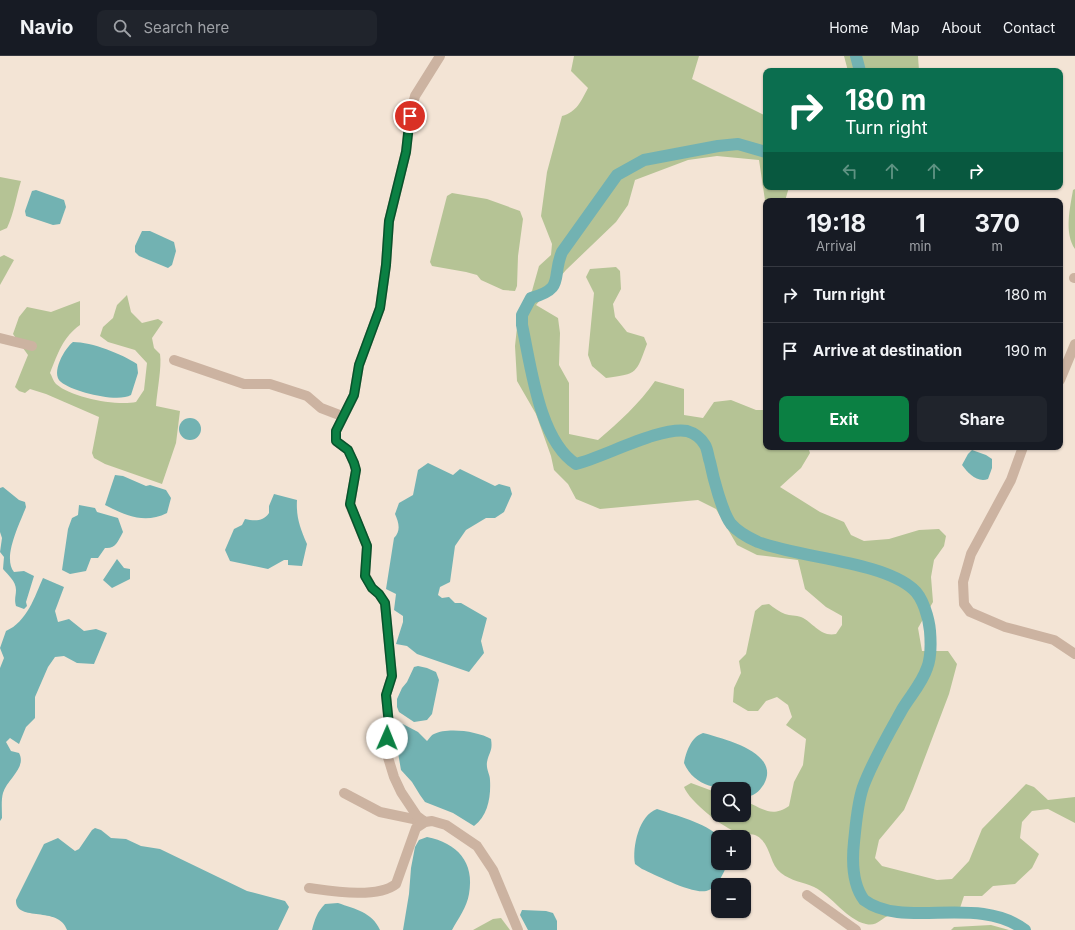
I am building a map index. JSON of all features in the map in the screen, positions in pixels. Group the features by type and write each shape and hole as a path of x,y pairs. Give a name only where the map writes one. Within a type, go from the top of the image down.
{"street":[{"path":"425,822 417,816 401,792 394,777 386,751 389,725 386,695 392,676 385,603 379,594 372,588 365,576 367,546 350,504 356,470 348,450 336,441 336,431 342,416 354,395 359,365 380,308 386,265 389,221 406,152 410,116 415,96 440,56"},
{"path":"0,338 32,346"},
{"path":"1063,373 1075,344"},
{"path":"174,360 244,384 270,384 307,396 321,408 342,416"},
{"path":"1023,450 1008,486 972,554 963,582 964,604 970,612 1005,627 1054,640 1075,654"},
{"path":"344,793 380,812 425,822 432,821 446,825 477,846 493,870 518,930"},
{"path":"309,888 362,893 390,889 396,884 416,828 425,822"},
{"path":"807,895 856,930"}],"green space":[{"path":"574,56 699,56 692,79 763,114 763,187 759,160 717,156 688,160 635,180 628,205 616,222 566,270 536,305 558,318 560,333 559,365 569,383 569,434 598,440 628,412 655,381 684,389 684,415 703,418 714,402 731,400 756,410 763,410 763,450 809,450 810,453 801,468 780,487 820,512 844,522 851,535 864,541 889,539 919,530 939,529 946,536 944,546 934,560 931,577 933,602 918,628 922,651 948,651 957,664 949,694 904,810 879,840 875,858 882,866 937,880 952,879 969,861 982,829 1026,784 1034,787 1048,800 1075,797 1075,823 1048,809 1032,811 1022,822 1020,838 1039,854 1032,868 1015,884 993,886 982,896 964,896 959,911 952,915 941,917 904,913 887,916 879,922 870,925 859,922 852,918 821,891 789,878 781,873 774,865 765,844 757,836 751,834 751,830 732,830 719,822 751,822 751,804 771,812 782,810 789,806 794,782 803,765 806,739 786,725 792,717 788,705 777,697 766,701 758,711 748,711 733,702 734,688 741,673 739,661 746,654 755,611 762,605 769,604 785,614 801,617 821,632 836,634 842,625 842,616 826,607 805,589 798,560 757,555 737,545 716,509 698,500 600,509 576,499 568,484 554,470 551,456 536,414 517,381 515,346 519,309 532,291 539,266 551,255 552,244 541,216 547,172 562,116 575,109 581,102 588,88 571,71"},
{"path":"844,56 918,56 919,68 847,68"},
{"path":"0,177 21,181 7,228 0,231"},
{"path":"1075,189 1075,249 1070,236 1069,220 1070,205 1073,190"},
{"path":"763,190 788,190 786,198 765,198"},
{"path":"452,193 487,199 520,211 523,219 518,256 517,286 515,291 503,290 481,280 477,275 432,266 430,262 447,196"},
{"path":"4,255 14,260 0,285 0,257"},
{"path":"616,267 620,271 621,289 613,304 615,317 627,332 644,337 647,344 638,366 634,370 624,375 606,378 592,366 588,355 594,293 586,277 590,269"},
{"path":"127,295 131,312 142,323 158,319 163,322 152,338 154,348 160,354 160,372 156,406 180,411 176,443 162,484 105,464 94,458 92,453 99,417 46,394 30,389 25,393 19,391 15,387 28,355 13,334 19,317 27,307 51,312 80,301 80,325 65,340 59,352 50,373 54,381 63,389 94,400 117,403 136,402 144,390 147,363 135,350 108,342 100,336 103,327 113,318 117,305"},
{"path":"691,783 711,790 711,816 687,793 684,787"},
{"path":"501,918 510,930 473,930 493,919"},
{"path":"991,925 1009,930 951,930 954,927"}],"water":[{"path":"36,190 64,200 66,207 60,224 53,225 26,216 25,211 32,191"},
{"path":"142,231 150,231 174,242 176,251 172,265 168,268 139,256 135,252 135,246"},
{"path":"73,342 89,344 106,349 137,364 138,373 131,395 116,398 106,397 85,393 61,382 57,373 58,367 66,350"},
{"path":"190,418 198,421 201,429 198,437 190,440 182,437 179,429 182,421"},
{"path":"972,450 992,459 992,468 988,479 980,480 970,474 962,465"},
{"path":"428,463 453,475 460,469 495,486 499,484 510,487 512,494 504,512 495,518 486,518 466,530 455,546 450,582 440,587 438,595 442,598 449,597 455,603 461,603 487,618 481,641 484,653 469,672 417,654 407,646 396,644 403,622 403,616 394,610 396,594 386,589 394,538 398,533 398,524 395,514 399,503 413,495 418,470"},
{"path":"115,475 123,476 146,486 150,485 166,490 171,498 167,513 151,518 143,518 128,515 105,505"},
{"path":"3,487 19,500 25,502 26,507 13,540 10,558 11,566 14,572 24,571 34,576 26,602 27,606 24,609 16,606 16,587 11,578 3,569 4,557 0,552 2,538 0,532 0,488"},
{"path":"274,494 297,500 299,522 307,544 302,566 288,565 288,560 284,560 268,569 230,561 225,550 234,529 242,525 245,519 258,520 267,516"},
{"path":"79,505 95,508 97,512 118,518 123,532 114,546 105,548 98,558 91,558 86,571 70,574 62,570 68,529 72,518 78,515"},
{"path":"117,559 124,568 130,569 130,579 112,588 103,580"},
{"path":"43,578 64,587 55,611 58,622 69,619 84,631 96,629 107,633 94,664 77,663 64,656 55,657 48,667 35,697 35,718 26,727 19,744 10,738 6,742 11,751 19,753 21,758 19,769 3,793 2,818 0,821 0,668 4,658 0,648 6,631 13,627 25,615"},
{"path":"418,666 436,672 439,680 432,714 427,720 414,722 399,712 397,707 397,699 414,667"},
{"path":"399,722 418,732 427,741 434,734 454,730 471,732 491,739 491,749 487,765 490,780 488,806 483,817 474,826 453,813 425,802 412,782 401,770 394,730 396,723"},
{"path":"703,733 724,739 748,749 758,756 765,764 767,773 764,784 758,792 751,796 751,782 711,782 711,786 694,778 684,763 692,741"},
{"path":"657,809 698,823 711,830 711,870 724,870 720,878 711,878 711,889 695,891 666,880 642,869 635,864 634,857 638,832 641,825 651,812"},
{"path":"95,828 101,830 111,838 126,839 141,846 160,849 247,891 285,901 289,907 278,930 67,930 62,922 56,918 22,911 18,907 16,900 44,844 58,838 75,851 79,849"},
{"path":"427,837 438,840 455,849 462,856 469,872 470,883 468,899 452,930 403,930 415,847 419,840"},
{"path":"338,903 357,909 368,915 377,924 380,930 312,930 320,910 325,904"},
{"path":"522,910 546,911 553,913 557,921 557,930 528,930 520,915"}],"waterway":[{"path":"856,56 859,68"},
{"path":"763,151 738,144 718,146 644,160 617,175 562,252 556,281 553,286 542,294 531,298 522,315 522,325 538,401 553,438 563,453 576,464 648,437 676,431 687,431 692,433 699,438 706,447 724,511 731,524 740,532 758,542 775,547 861,566 881,572 899,580 917,593 925,608 929,626 931,645 929,660 922,679 903,708 887,737 863,787 858,808 853,849 853,864 857,887 864,900 880,908 899,912 985,914 1006,920 1025,930"}],"route":[{"path":"387,738 389,725 386,695 392,676 385,603 379,594 372,588 365,576 367,546 364,535 359,527 350,504 350,495 356,470 348,450 339,445 336,441 336,431 338,424 354,395 355,381 359,365 380,308 386,265 389,221 406,152 410,116"}]}
